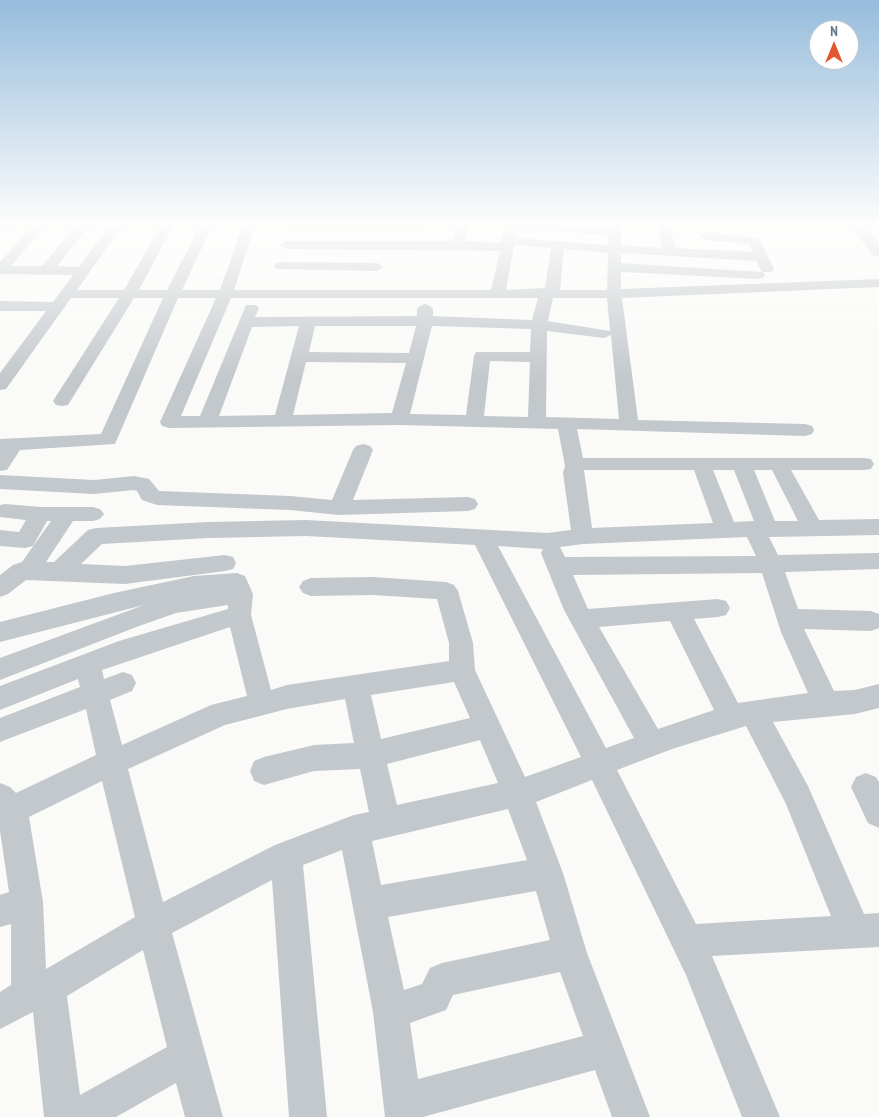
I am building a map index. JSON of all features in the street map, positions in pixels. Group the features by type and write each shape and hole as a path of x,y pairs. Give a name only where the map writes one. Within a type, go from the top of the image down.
{"street":[{"path":"0,386 82,274"},
{"path":"62,401 140,274"},
{"path":"0,465 7,445 108,440 183,274"},
{"path":"232,274 226,293 169,422 400,419 805,430"},
{"path":"208,420 246,322 273,282 276,274"},
{"path":"67,294 226,293 273,282 328,274"},
{"path":"372,293 376,274"},
{"path":"498,292 502,274"},
{"path":"537,423 539,325 550,292 553,274"},
{"path":"614,274 614,294 629,426"},
{"path":"689,274 772,282"},
{"path":"769,274 772,282"},
{"path":"273,282 372,293 550,292 614,294 772,282 879,283"},
{"path":"400,419 425,321 424,292"},
{"path":"0,322 6,306 57,307"},
{"path":"246,322 425,321 539,325 604,333"},
{"path":"283,420 308,322"},
{"path":"474,421 482,356 538,357"},
{"path":"299,357 416,358"},
{"path":"566,424 575,466 573,473 583,536"},
{"path":"340,508 363,450"},
{"path":"575,466 585,464 864,464"},
{"path":"701,464 727,531"},
{"path":"741,464 793,632 826,703"},
{"path":"778,464 813,528"},
{"path":"0,482 94,488 134,483 142,484 146,487 151,498 290,503 340,508 468,504"},
{"path":"5,511 42,514 93,514"},
{"path":"0,538 25,540 42,514"},
{"path":"28,571 67,514"},
{"path":"59,571 96,536 208,530 306,528 547,541 583,536 761,529 879,527"},
{"path":"482,537 600,764 687,941 761,1117"},
{"path":"547,541 581,619 652,744"},
{"path":"557,566 879,561"},
{"path":"2,586 22,571 125,575 225,563"},
{"path":"0,632 114,602 194,585 237,582 240,605 262,705"},
{"path":"311,587 374,586 446,591 461,643 462,670 517,792 547,873 570,953 631,1117"},
{"path":"0,669 130,619 176,604 240,605"},
{"path":"0,698 240,605"},
{"path":"581,619 718,608"},
{"path":"678,611 742,715 798,796 872,932 687,941"},
{"path":"789,619 872,621"},
{"path":"88,664 111,762 204,1117"},
{"path":"63,1117 39,991 14,906 4,808 129,756 221,714 262,705 287,697 462,670"},
{"path":"0,730 123,683"},
{"path":"356,686 386,823"},
{"path":"0,1011 39,991 153,925 286,856 354,830 533,789 652,744 742,715 826,703 856,702 879,696"},
{"path":"264,771 314,758 371,755 488,726"},
{"path":"866,787 879,814"},
{"path":"354,830 391,1012 403,1110 606,1050"},
{"path":"286,856 301,1057 308,1117"},
{"path":"369,904 452,888 547,873"},
{"path":"391,1012 434,998 442,980 570,953"},
{"path":"78,1117 188,1056"}]}
